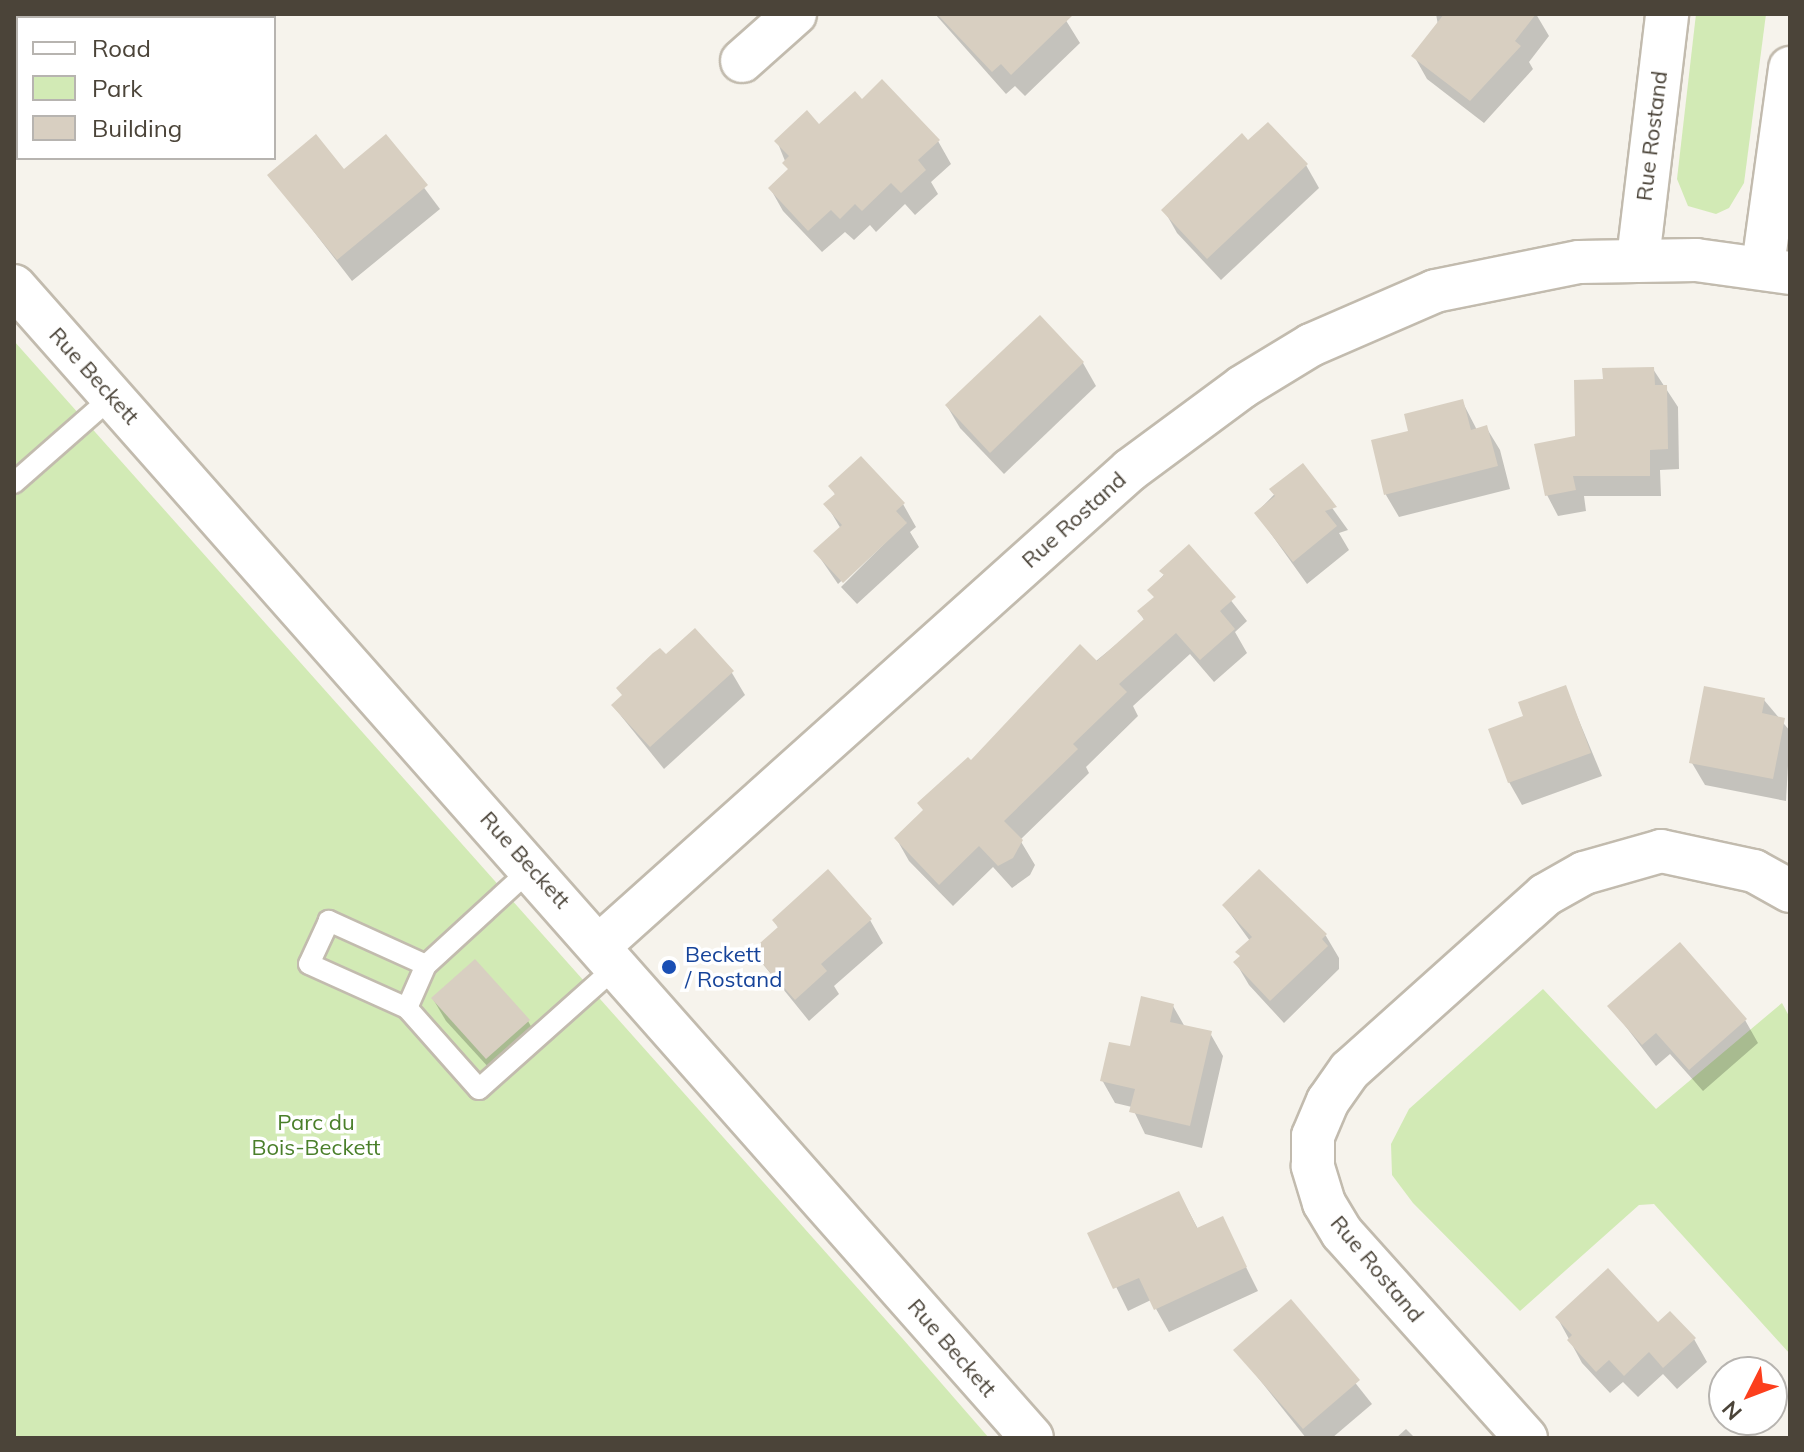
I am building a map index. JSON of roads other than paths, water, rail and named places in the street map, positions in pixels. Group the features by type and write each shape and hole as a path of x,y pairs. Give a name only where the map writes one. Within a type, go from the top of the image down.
{"street":[{"path":"742,61 795,14"},
{"name":"Rue Rostand","path":"1638,259 1667,14"},
{"name":"Rue Rostand","path":"609,955 1130,470 1242,387 1311,345 1435,291 1579,262 1638,259 1777,269 1790,68"},
{"name":"Rue Beckett","path":"14,286 609,955 1032,1438"},
{"name":"Rue Rostand","path":"1526,1438 1342,1233 1324,1203 1313,1166 1313,1136 1328,1101 1350,1070 1545,895 1584,873 1661,851 1754,871 1790,891"}],"lane":[{"path":"14,483 113,396"},
{"path":"407,1008 426,965 532,868"},
{"path":"426,965 329,921 309,964 407,1008 479,1089 609,955"}],"place":[{"name":"Beckett / Rostand","path":"669,967"}],"park label":[{"name":"Parc du Bois-Beckett","path":"316,1134"}]}
